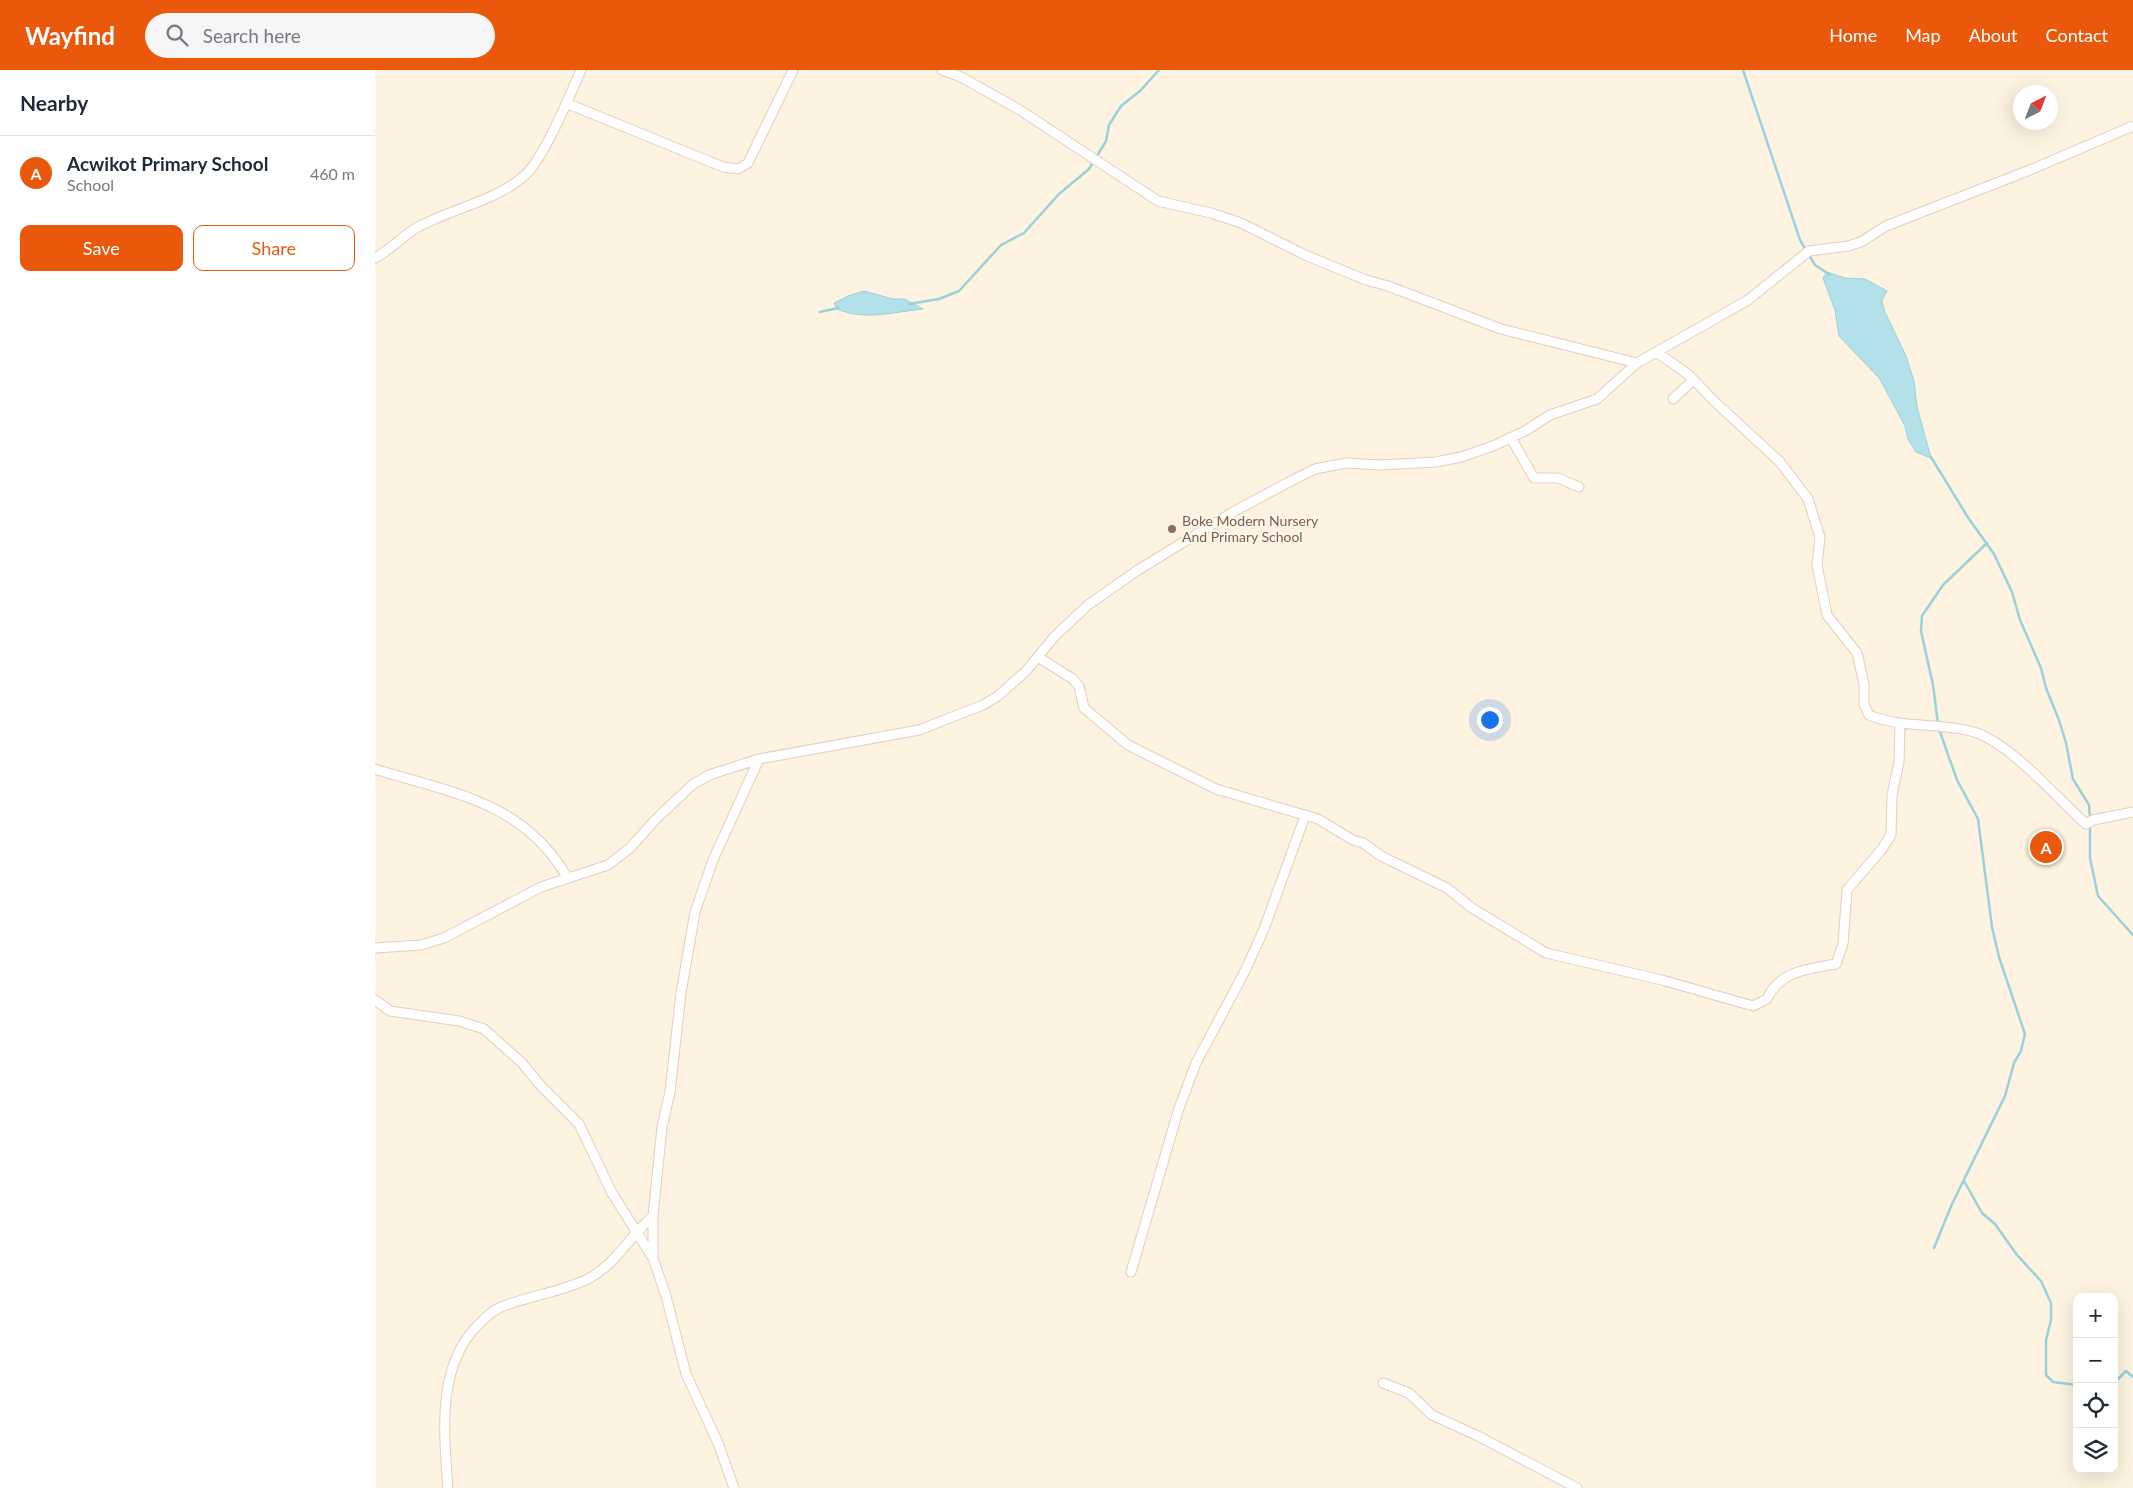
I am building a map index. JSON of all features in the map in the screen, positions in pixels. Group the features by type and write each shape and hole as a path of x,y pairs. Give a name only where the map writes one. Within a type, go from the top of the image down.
{"street":[{"path":"375,258 392,249 418,227 498,192 524,176 539,157 581,70"},
{"path":"565,103 723,167 738,169 748,162 793,70"},
{"path":"941,70 961,77 1020,110 1158,201 1211,213 1241,223 1305,254 1358,276 1501,329 1637,363"},
{"path":"375,948 421,945 444,938 534,890 567,877 608,865 630,848 656,819 692,784 709,775 759,759 906,733 948,720 983,705 998,696 1039,657 1055,636 1088,605 1138,570 1233,512 1315,469 1346,463 1381,465 1437,462 1461,457 1511,438 1550,415 1582,406 1597,399 1637,363 1658,353 1748,300 1809,251 1848,246 1861,242 1886,226 2030,170 2133,126"},
{"path":"1658,353 1679,367 1780,462 1808,499 1820,537 1817,565 1827,615 1857,653 1864,684 1865,710 1869,715 1880,720 1972,731 1986,736 2013,756 2086,824 2093,820 2133,812"},
{"path":"1673,399 1693,380"},
{"path":"1511,438 1534,478 1558,478 1579,487"},
{"path":"1039,657 1073,679 1079,686 1084,708 1128,745 1216,789 1318,819 1353,840 1363,843 1381,856 1447,888 1472,908 1546,953 1662,980 1753,1006 1767,999 1778,981 1796,972 1836,964 1843,944 1847,890 1882,849 1891,835 1892,795 1900,749 1900,723"},
{"path":"653,1258 653,1216 662,1127 670,1092 681,993 695,912 713,860 759,759"},
{"path":"375,769 460,793 508,817 551,852 567,877"},
{"path":"1131,1272 1179,1108 1195,1063 1245,971 1264,929 1305,816"},
{"path":"375,1000 390,1011 459,1021 484,1029 499,1040 579,1124 612,1192 653,1258 666,1296 686,1374 718,1443 734,1488"},
{"path":"448,1488 443,1419 457,1353 469,1334 499,1308 588,1278 617,1257 636,1231 653,1216"},
{"path":"1383,1383 1409,1393 1432,1415 1479,1436 1577,1488"}],"water":[{"path":"1827,272 1845,278 1865,279 1887,291 1882,300 1884,310 1906,356 1914,381 1917,407 1931,458 1916,452 1908,439 1905,426 1880,379 1839,336 1835,310 1823,278"},
{"path":"864,291 893,299 904,299 923,309 869,315 848,313 837,309 834,303"}],"waterway":[{"path":"909,304 939,299 959,291 1001,245 1024,233 1059,194 1089,169 1106,141 1109,125 1121,106 1140,91 1159,70"},
{"path":"1743,70 1800,240 1815,265 1830,275"},
{"path":"820,312 838,308"},
{"path":"1931,457 1967,516 1994,554 2012,592 2020,620 2041,668 2046,688 2059,720 2066,743 2073,779 2089,805 2090,818"},
{"path":"1938,724 1933,685 1921,631 1922,616 1943,585 1987,543"},
{"path":"1934,1248 1952,1204 2005,1096 2014,1063 2021,1051 2025,1034 1999,957 1992,927 1978,819 1957,780 1939,729"},
{"path":"2090,824 2090,858 2098,896 2133,935"},
{"path":"1964,1181 1982,1213 1995,1224 2017,1255 2041,1281 2051,1303 2051,1320 2046,1340 2046,1375 2053,1382 2073,1384"},
{"path":"2118,1379 2126,1371 2133,1377"}],"place":[{"name":"Boke Modern Nursery And Primary School","path":"1172,529"},
{"name":"Acwikot Primary School","path":"2046,847"}]}
